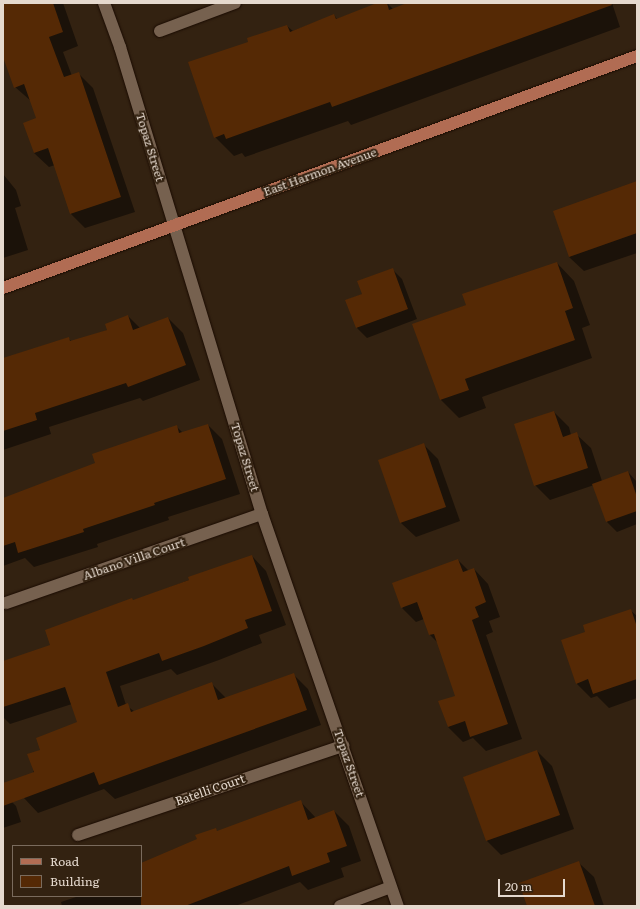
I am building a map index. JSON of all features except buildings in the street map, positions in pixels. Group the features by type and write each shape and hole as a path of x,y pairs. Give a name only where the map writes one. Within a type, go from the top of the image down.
{"main road":[{"name":"East Harmon Avenue","path":"3,288 637,56"}],"street":[{"name":"Topaz Street","path":"104,3 174,225 262,514 398,906"},
{"path":"160,31 235,3"},
{"name":"Albano Villa Court","path":"6,603 262,514"},
{"name":"Batelli Court","path":"78,835 343,746"},
{"path":"340,906 392,887"}]}
